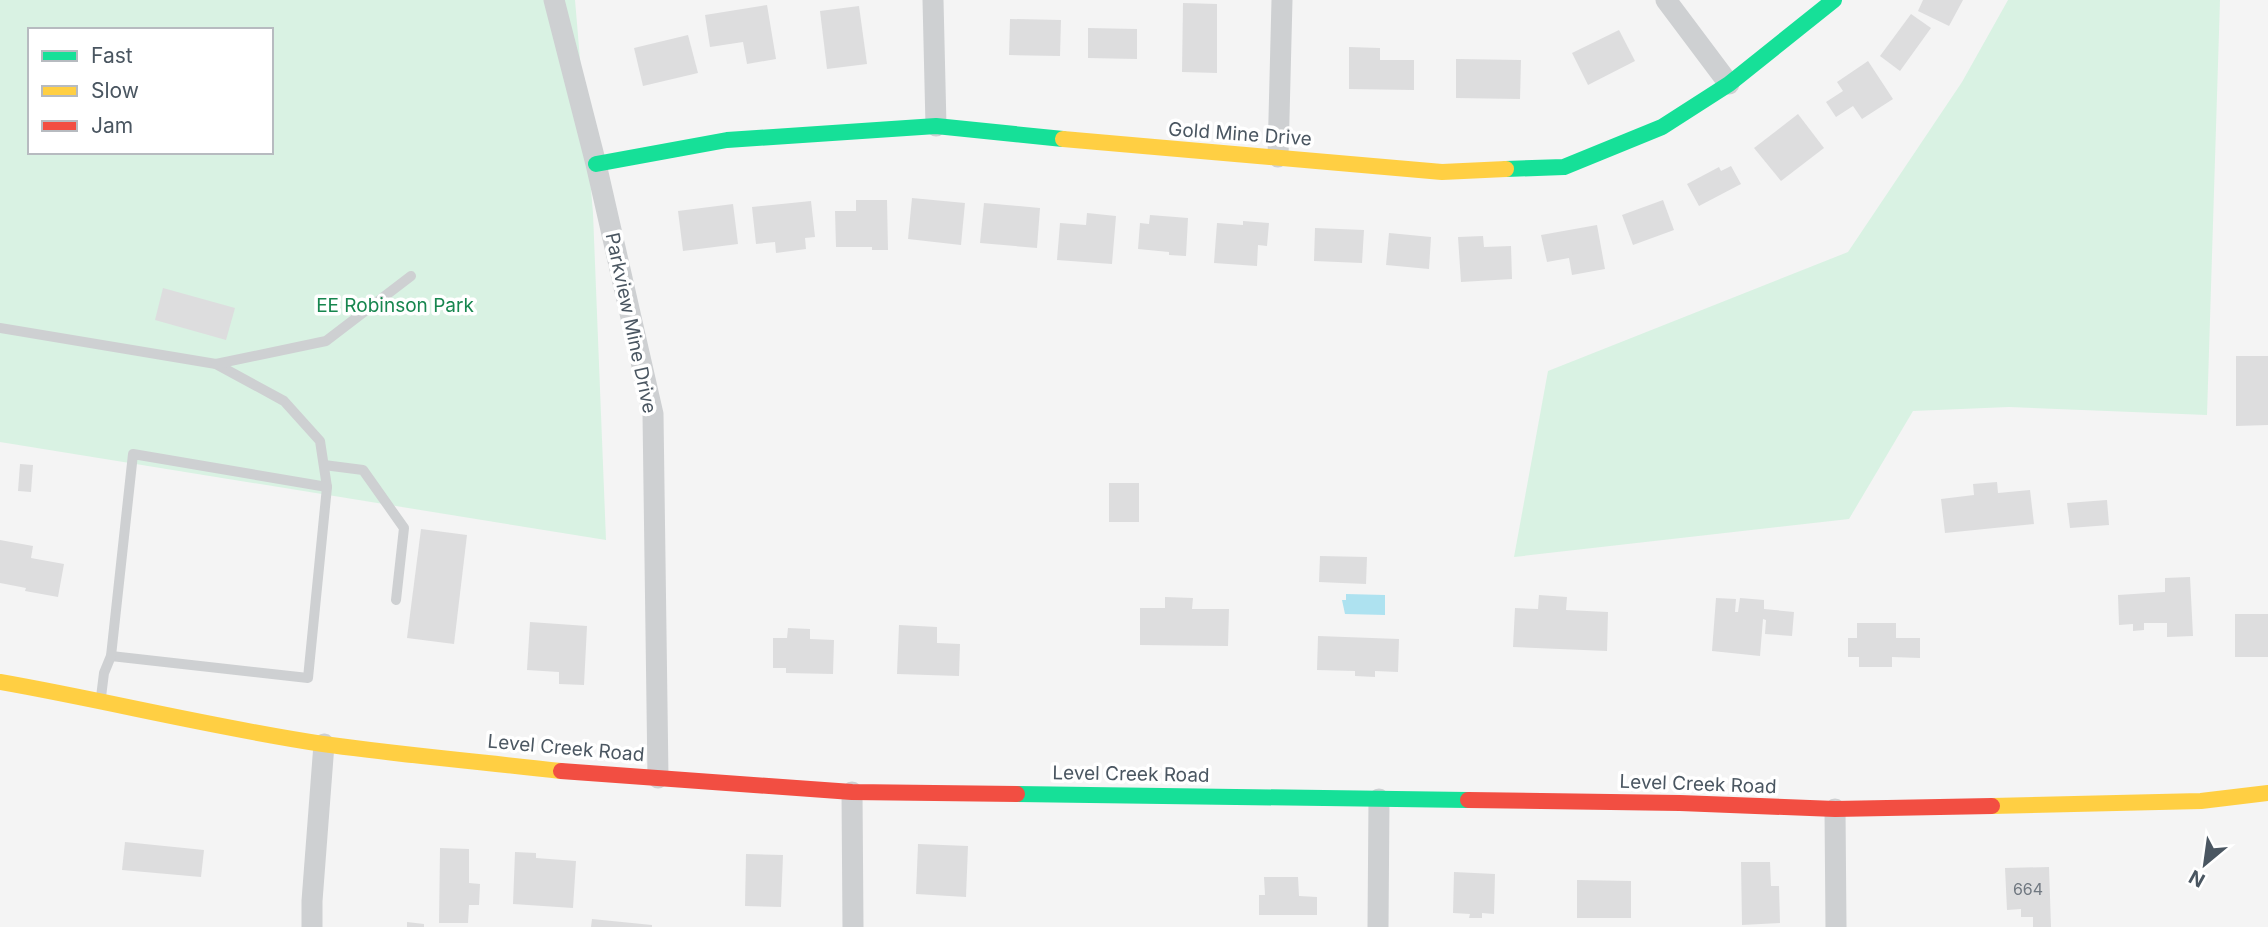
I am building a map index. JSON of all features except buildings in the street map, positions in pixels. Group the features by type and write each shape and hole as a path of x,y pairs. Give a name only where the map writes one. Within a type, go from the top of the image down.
{"street":[{"name":"Parkview Mine Drive","path":"554,0 596,164 653,414 658,778"},
{"path":"933,0 936,126"},
{"path":"1278,157 1282,0"},
{"path":"1666,0 1729,84"},
{"name":"Gold Mine Drive","path":"596,164 727,141 936,126 1151,148 1442,172 1564,167 1662,127 1729,84 1834,0"},
{"name":"Level Creek Road","path":"0,682 101,700 233,729 324,744 592,774 852,792 1680,803 1835,809 2192,802 2268,793"},
{"path":"312,927 324,744"},
{"path":"852,792 853,927"},
{"path":"1378,927 1379,799"},
{"path":"1835,809 1836,927"}],"lane":[{"path":"216,364 326,341 411,276"},
{"path":"0,328 216,364 284,401 320,441 327,486 308,678 111,656"},
{"path":"101,700 104,673 111,656 133,454 327,486"},
{"path":"324,465 363,471 404,528 396,600"}],"green space":[{"name":"EE Robinson Park","path":"0,0 575,0 593,213 606,540 0,442"},
{"path":"2008,0 2220,0 2207,415 2009,407 1913,411 1849,519 1514,557 1548,371 1848,252 1962,82"}],"water":[{"path":"1346,594 1385,595 1385,615 1345,614 1342,600 1346,600"}],"traffic: fast":[{"path":"1506,169 1564,167 1662,127 1729,84 1834,0"},
{"path":"596,164 727,140 936,126 1063,139"},
{"path":"1017,794 1468,800"}],"traffic: slow":[{"path":"1063,139 1442,172 1506,169"},
{"path":"0,682 323,744 561,771"},
{"path":"1992,806 2201,801 2268,793"}],"traffic: jam":[{"path":"561,771 852,792 1017,794"},
{"path":"1468,800 1680,803 1835,809 1992,806"}]}
